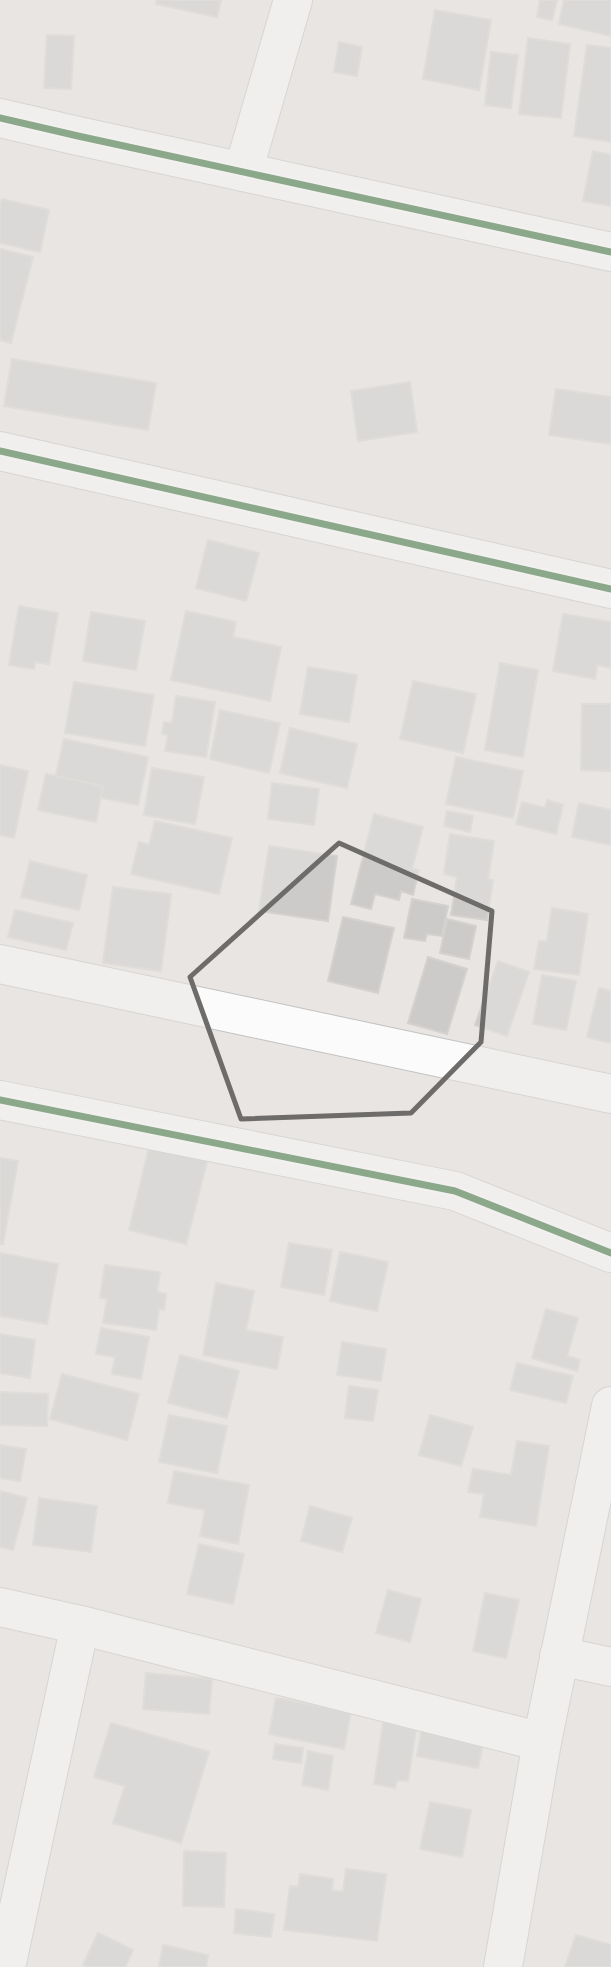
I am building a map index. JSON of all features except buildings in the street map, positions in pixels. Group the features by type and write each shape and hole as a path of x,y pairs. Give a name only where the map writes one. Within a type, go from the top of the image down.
{"street":[{"path":"243,172 293,0"},
{"path":"0,118 611,252"},
{"path":"0,451 611,589"},
{"path":"0,964 611,1094"},
{"path":"0,1100 455,1191 611,1253"},
{"path":"503,1967 542,1742 611,1406"},
{"path":"0,1608 80,1625 542,1742"},
{"path":"6,1967 80,1625"},
{"path":"559,1656 611,1667"}],"highlighted area":[{"path":"339,843 492,911 481,1042 411,1113 241,1119 190,977"}],"cycle path":[{"path":"0,118 611,252"},
{"path":"0,451 611,589"},
{"path":"0,1100 455,1191 611,1253"}]}
